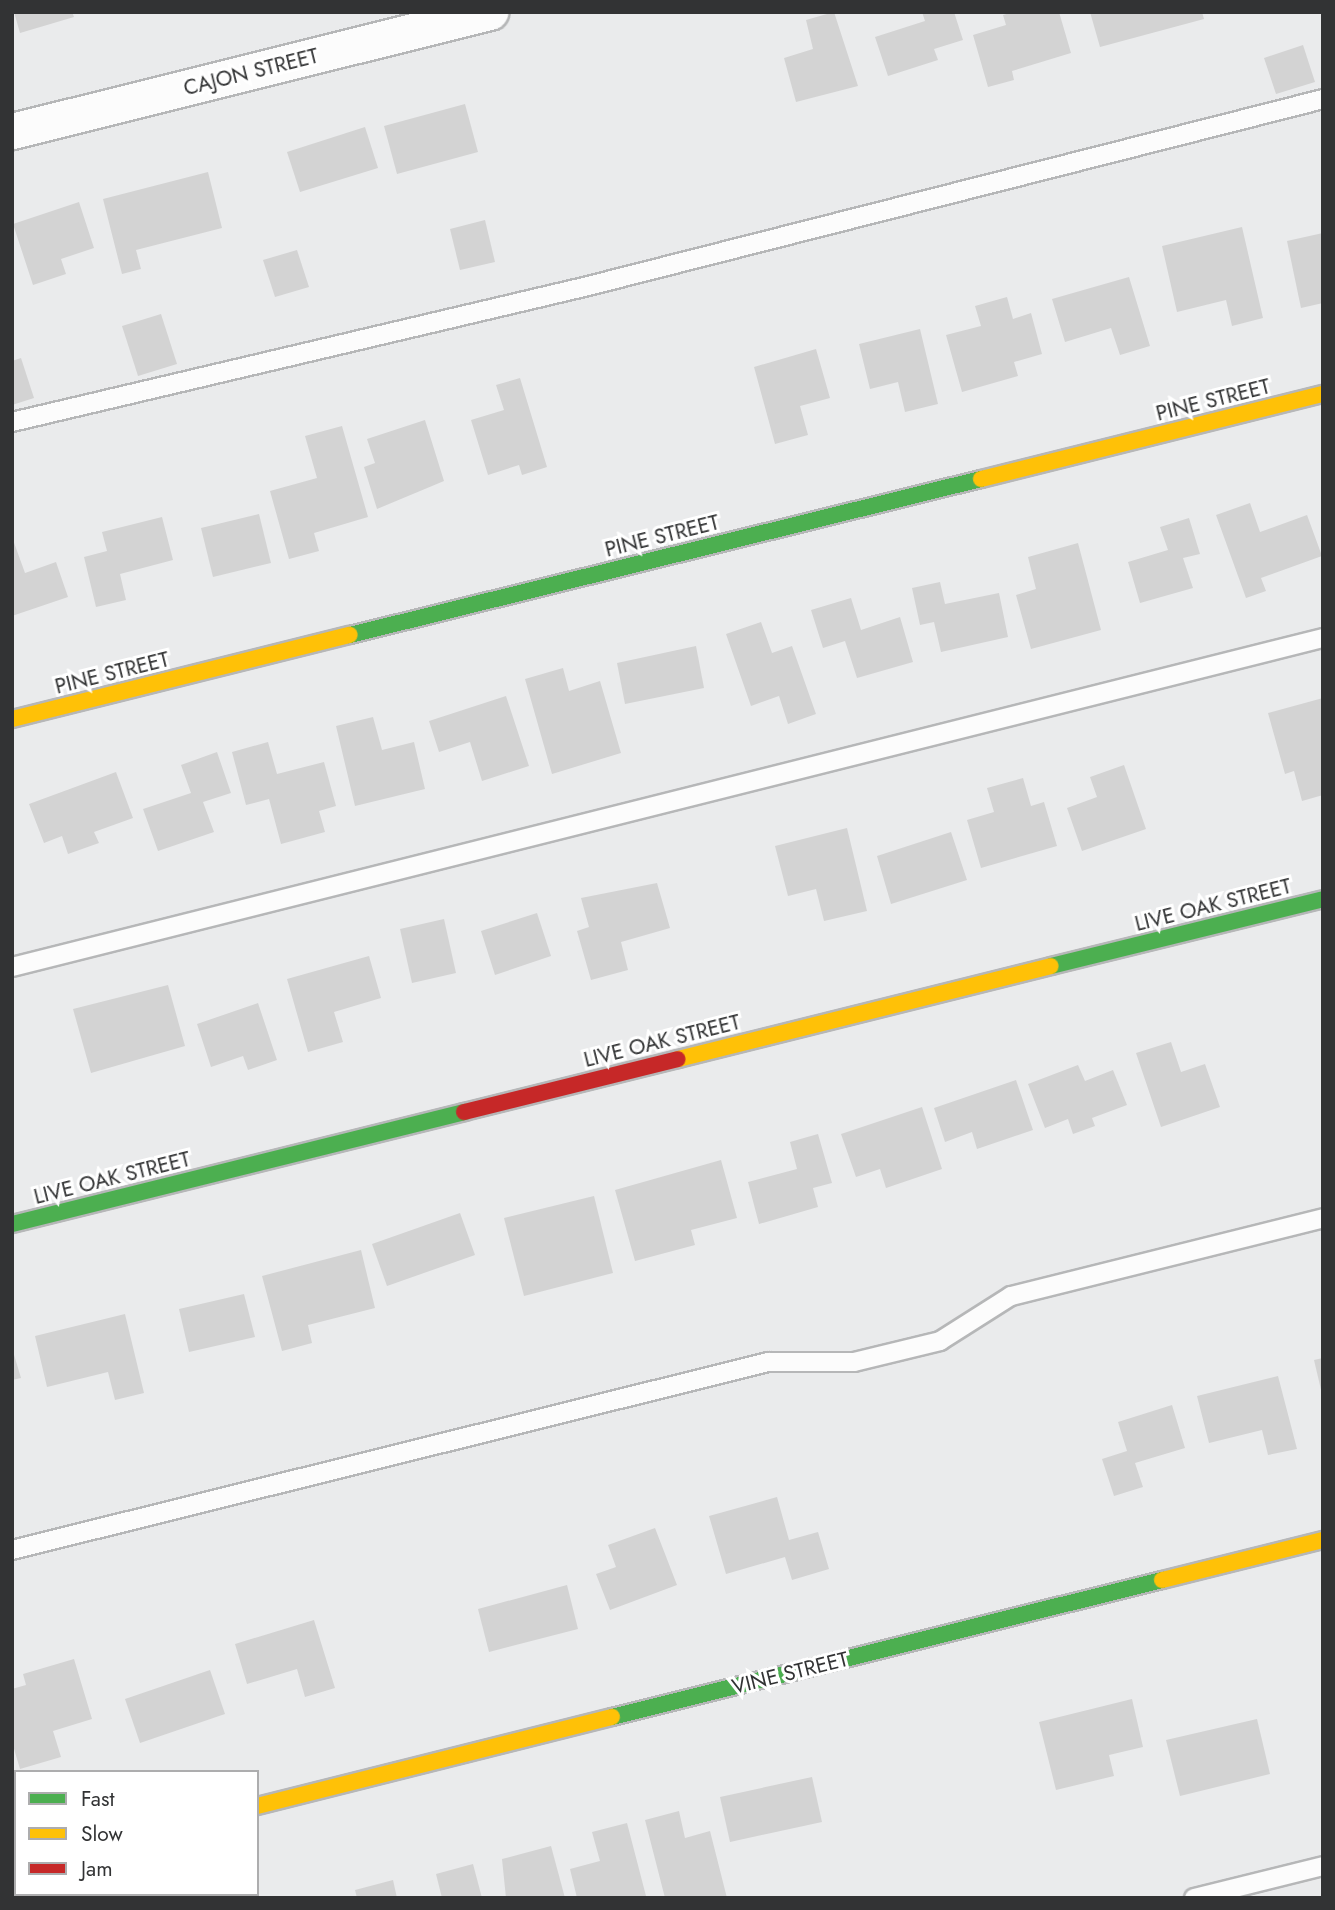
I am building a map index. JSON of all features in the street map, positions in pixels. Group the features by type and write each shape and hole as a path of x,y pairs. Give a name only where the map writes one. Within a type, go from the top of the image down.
{"street":[{"name":"CAJON STREET","path":"12,131 490,12"},
{"name":"PINE STREET","path":"12,719 1323,394"},
{"name":"LIVE OAK STREET","path":"12,1224 1323,899"},
{"name":"VINE STREET","path":"259,1805 1323,1540"}],"lane":[{"path":"12,422 588,286 1323,99"},
{"path":"12,967 1323,638"},
{"path":"12,1550 768,1362 854,1362 940,1341 1011,1296 1323,1218"},
{"path":"1194,1898 1323,1866"}],"building":[{"path":"14,12 72,12 74,17 20,33"},
{"path":"834,12 858,86 796,102 784,58 813,49 806,20"},
{"path":"922,12 954,12 963,40 934,49 938,60 888,76 875,37 925,21"},
{"path":"1013,12 1059,12 1071,53 1012,71 1014,80 988,87 973,35 1006,25 1003,15"},
{"path":"1090,12 1202,12 1204,19 1100,47"},
{"path":"1303,45 1315,82 1276,94 1264,58"},
{"path":"465,104 478,152 397,174 384,126"},
{"path":"365,127 378,168 300,192 287,152"},
{"path":"208,172 222,228 136,250 141,269 122,274 103,199"},
{"path":"79,202 94,248 61,259 66,274 33,285 13,224"},
{"path":"485,220 495,262 460,270 450,229"},
{"path":"1242,227 1263,318 1232,326 1226,300 1177,312 1162,246"},
{"path":"1323,233 1323,303 1301,308 1287,241"},
{"path":"297,250 309,287 275,297 263,260"},
{"path":"1129,277 1150,346 1120,355 1111,328 1065,342 1052,299"},
{"path":"1007,297 1013,319 1031,313 1042,354 1014,362 1018,376 962,392 946,335 981,326 975,306"},
{"path":"161,314 177,364 138,376 122,326"},
{"path":"920,329 938,404 905,412 898,382 870,389 859,344"},
{"path":"816,349 830,398 800,406 808,435 775,444 754,367"},
{"path":"21,358 34,398 12,405 12,361"},
{"path":"520,378 547,467 522,475 519,465 488,475 471,420 504,410 496,385"},
{"path":"425,420 444,481 377,509 364,467 375,463 367,439"},
{"path":"342,426 368,517 314,533 319,551 289,559 270,491 317,478 305,436"},
{"path":"1250,503 1260,532 1307,515 1322,556 1261,578 1266,591 1246,598 1216,515"},
{"path":"259,514 271,563 213,577 201,528"},
{"path":"162,517 173,560 120,574 126,600 96,607 84,557 107,551 102,532"},
{"path":"1189,518 1200,554 1183,558 1193,588 1140,603 1128,562 1168,550 1160,527"},
{"path":"12,537 25,573 56,562 68,597 12,616"},
{"path":"1078,543 1101,630 1031,649 1016,595 1036,589 1028,557"},
{"path":"940,582 945,604 999,593 1008,637 941,652 934,622 920,625 912,588"},
{"path":"851,598 861,630 900,617 913,662 857,678 845,641 823,648 811,610"},
{"path":"761,622 772,653 792,646 816,714 788,724 779,696 751,706 726,634"},
{"path":"696,646 704,688 625,704 617,663"},
{"path":"563,668 569,691 600,681 621,753 552,774 525,679"},
{"path":"506,696 529,766 482,781 470,742 439,752 429,721"},
{"path":"1323,698 1323,795 1302,801 1294,771 1285,774 1268,713"},
{"path":"373,717 382,750 414,742 425,789 355,806 336,726"},
{"path":"268,742 277,774 324,762 336,806 319,811 325,832 281,844 269,799 246,805 232,752"},
{"path":"217,752 231,793 203,802 214,832 158,851 143,809 191,793 181,765"},
{"path":"1124,765 1146,829 1082,851 1067,808 1097,797 1090,777"},
{"path":"116,772 133,818 94,832 99,843 68,854 62,836 44,843 29,804"},
{"path":"1023,778 1031,806 1044,802 1057,846 981,868 967,820 994,812 987,788"},
{"path":"847,828 867,911 824,921 816,889 788,896 775,846"},
{"path":"951,832 967,880 891,904 877,856"},
{"path":"657,883 670,928 621,942 628,970 591,980 577,931 589,927 581,898"},
{"path":"537,913 551,956 495,975 481,931"},
{"path":"444,919 456,973 412,983 400,929"},
{"path":"369,956 381,998 334,1012 343,1042 308,1052 287,979"},
{"path":"168,985 185,1046 91,1073 73,1009"},
{"path":"258,1003 277,1060 248,1070 243,1056 211,1067 197,1024"},
{"path":"1171,1042 1181,1072 1205,1064 1220,1107 1161,1127 1136,1053"},
{"path":"1078,1065 1085,1081 1113,1070 1127,1105 1092,1118 1095,1126 1073,1134 1068,1119 1045,1128 1028,1084"},
{"path":"1016,1080 1033,1130 977,1149 972,1132 945,1142 934,1108"},
{"path":"922,1107 942,1169 886,1188 880,1169 856,1177 841,1134"},
{"path":"818,1134 832,1183 813,1188 818,1207 759,1224 748,1182 797,1169 790,1142"},
{"path":"721,1160 737,1218 691,1230 695,1245 635,1261 615,1190"},
{"path":"594,1196 613,1273 524,1296 504,1218"},
{"path":"460,1213 475,1255 387,1286 372,1244"},
{"path":"361,1250 375,1308 308,1325 312,1343 282,1351 262,1276"},
{"path":"244,1294 255,1337 189,1352 179,1309"},
{"path":"125,1314 144,1393 115,1400 108,1372 47,1387 35,1336"},
{"path":"12,1348 21,1378 12,1380"},
{"path":"1323,1358 1323,1394 1322,1394 1314,1360"},
{"path":"1278,1376 1297,1449 1268,1455 1262,1430 1209,1443 1197,1396"},
{"path":"1172,1405 1185,1448 1135,1463 1143,1487 1114,1496 1102,1459 1127,1451 1118,1422"},
{"path":"777,1497 789,1540 818,1532 829,1569 792,1580 785,1557 726,1574 709,1516"},
{"path":"655,1528 677,1585 610,1610 596,1574 616,1567 608,1545"},
{"path":"567,1585 578,1629 489,1652 478,1609"},
{"path":"314,1620 335,1688 305,1697 297,1669 247,1684 235,1644"},
{"path":"74,1659 92,1719 53,1731 61,1757 20,1769 12,1742 12,1689 26,1685 23,1674"},
{"path":"210,1670 225,1714 140,1743 125,1699"},
{"path":"1132,1699 1143,1747 1109,1755 1114,1776 1056,1790 1039,1722"},
{"path":"1257,1719 1270,1774 1180,1796 1166,1740"},
{"path":"812,1777 822,1822 730,1842 720,1797"},
{"path":"679,1811 685,1838 710,1831 727,1898 665,1898 645,1820"},
{"path":"627,1823 646,1896 577,1898 570,1869 600,1861 592,1832"},
{"path":"551,1846 565,1898 506,1898 502,1859"},
{"path":"473,1864 482,1898 442,1898 436,1874"},
{"path":"393,1880 397,1898 357,1898 355,1890"}],"traffic: fast":[{"path":"350,635 981,479"},
{"path":"1051,966 1323,899"},
{"path":"12,1224 464,1112"},
{"path":"612,1717 1162,1580"}],"traffic: slow":[{"path":"981,479 1323,394"},
{"path":"12,719 350,635"},
{"path":"678,1059 1051,966"},
{"path":"1162,1580 1323,1540"},
{"path":"259,1805 612,1717"}],"traffic: jam":[{"path":"464,1112 678,1059"}]}
